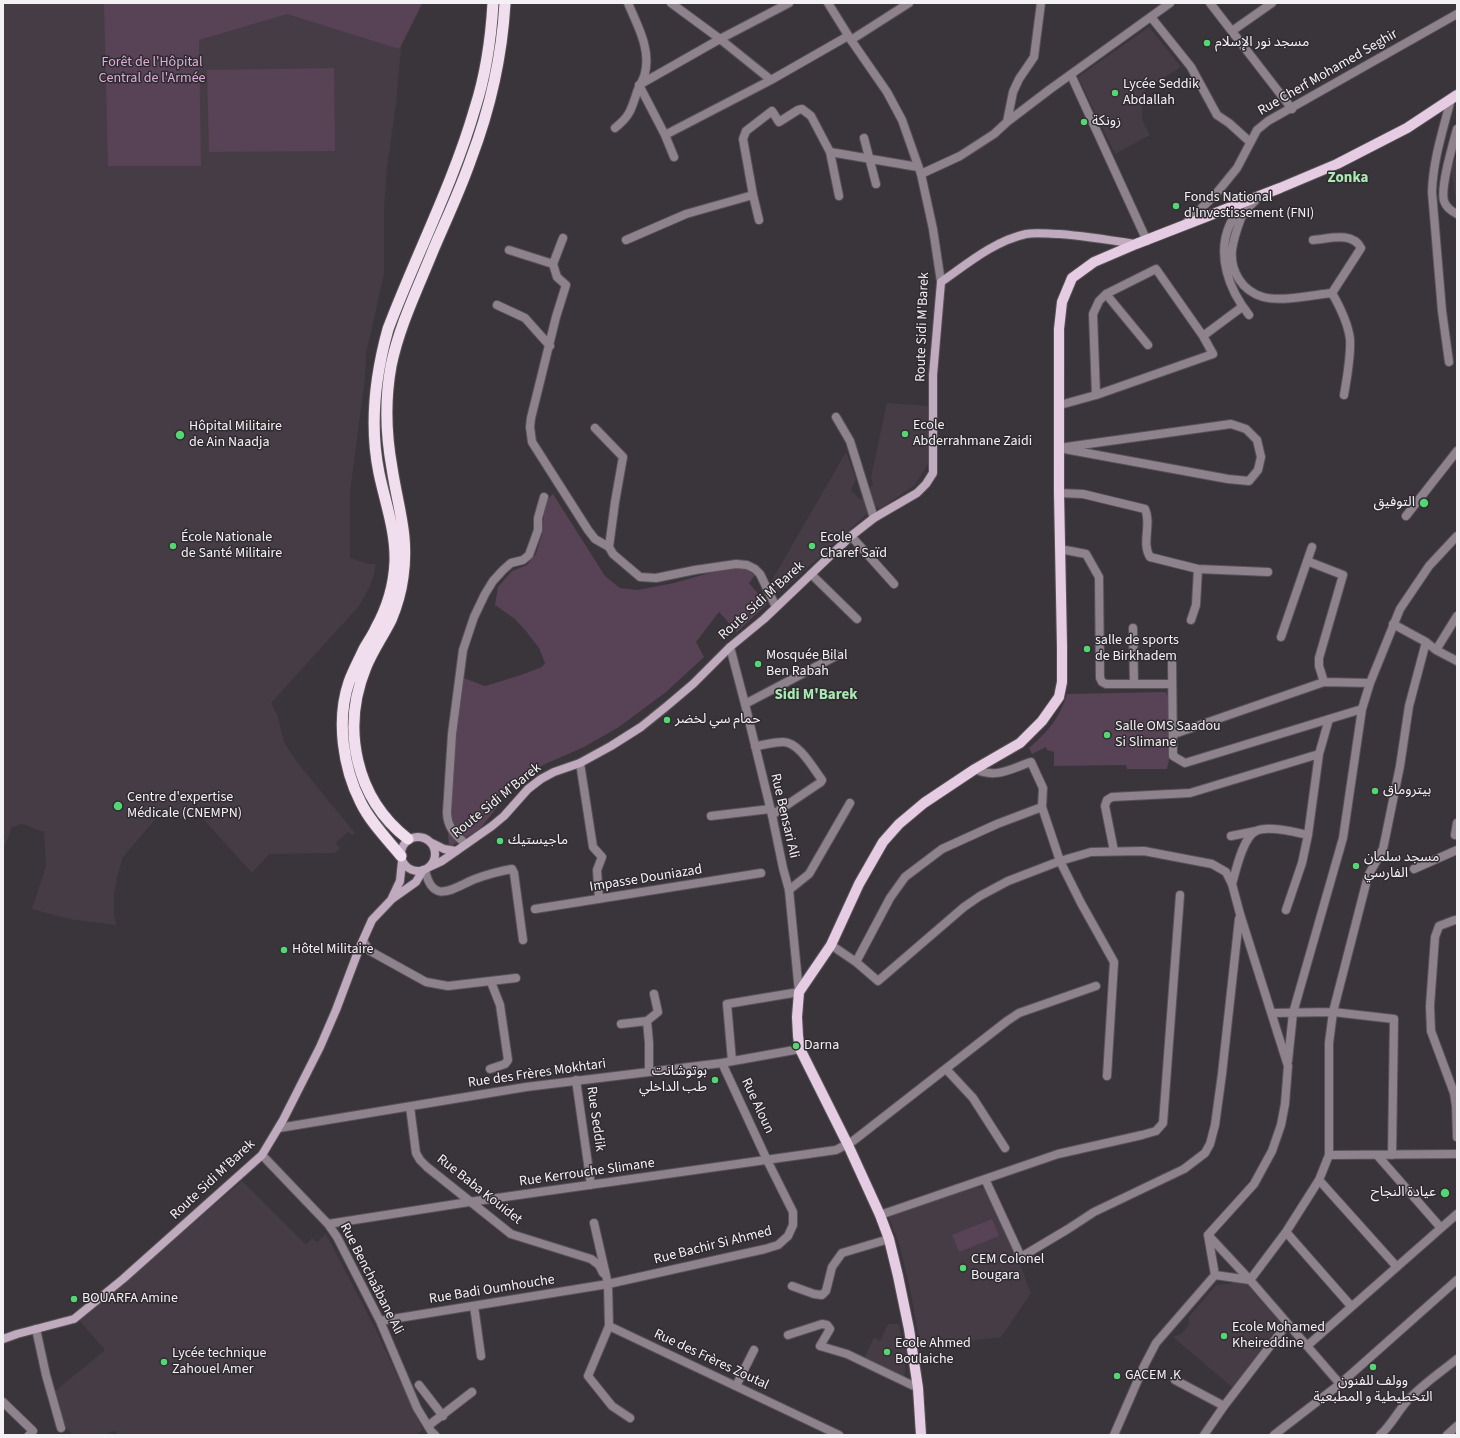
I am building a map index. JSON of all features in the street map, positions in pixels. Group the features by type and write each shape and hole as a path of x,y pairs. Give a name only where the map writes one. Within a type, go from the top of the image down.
{"highway":[{"path":"402,859 361,803 347,765 343,738 343,710 349,683 365,647 383,615 390,594 394,573 392,528 382,488 376,453 374,418 375,394 379,364 388,329 460,155 476,107 487,57 493,3"},
{"path":"408,839 391,825 370,796 358,765 354,739 354,713 359,688 366,666 395,611 401,588 404,564 404,526 389,452 387,418 388,383 395,349 404,322 471,159 487,110 499,59 505,3"}],"main road":[{"path":"921,1435 918,1388 909,1329 898,1276 880,1215 848,1145 800,1049 797,1018 799,992 831,945 859,884 883,842 898,824 924,803 975,769 1020,743 1042,721 1059,697 1062,682 1059,493 1059,330 1062,302 1072,278 1094,262 1136,244 1259,197 1337,164 1407,128 1454,97"},
{"path":"940,282 982,253 1012,239 1027,234 1074,236 1136,244"},
{"name":"Route Sidi M'Barek","path":"3,1339 74,1319 123,1279 262,1155 279,1128 328,1028 372,920 392,899 413,885 426,869 442,861 504,816 528,789 541,779 554,772 580,763 611,746 657,715 693,684 730,647 764,619 852,536 874,518 917,493 926,484 933,473 933,375 940,282"},
{"path":"418,836 428,840 432,844 435,854 434,859 426,869 418,871 409,868 402,859 402,847 408,839 418,836"},
{"name":"Route Sidi M'Barek","path":"432,844 444,849 456,851"},
{"name":"Route Sidi M'Barek","path":"392,899 400,881 402,859"}],"street":[{"path":"615,128 625,120 630,113 639,85 645,73 647,54 646,46 628,3"},
{"path":"671,3 720,39 771,80"},
{"path":"639,85 720,39 789,3"},
{"name":"Route Sidi M'Barek","path":"828,3 896,106 904,125 919,170 933,229 940,282"},
{"path":"665,135 850,38 909,3"},
{"path":"1007,122 1013,92 1019,79 1034,57 1041,3"},
{"path":"830,152 919,170 960,156 994,134 1007,122 1170,3"},
{"path":"1210,3 1292,109"},
{"path":"1232,31 1272,3"},
{"name":"Rue Cherf Mohamed Seghir","path":"1183,226 1215,195 1237,168 1256,130 1268,121 1292,109 1457,14"},
{"path":"1151,17 1191,67 1217,115 1229,123 1250,142"},
{"path":"1071,75 1147,241"},
{"path":"639,85 665,135 674,157"},
{"path":"1449,362 1443,319 1432,192 1437,152 1454,97"},
{"path":"759,220 743,139 746,131 772,111 779,122 802,109 811,116 830,152 839,196"},
{"path":"1457,129 1444,189 1444,200 1449,209 1457,214"},
{"path":"864,138 876,184"},
{"path":"626,240 686,214 753,195"},
{"path":"1259,197 1242,216 1232,250 1234,267 1239,281 1249,291 1263,297 1276,299 1332,293"},
{"path":"1243,203 1230,225 1225,243 1224,260 1228,280 1242,307 1249,315"},
{"path":"1313,240 1345,237 1352,238 1361,248 1332,293"},
{"path":"563,238 553,264 557,277 566,285 556,317 531,418 530,428 532,442 595,539 609,547 613,554 640,577 656,578 736,564 747,565 755,569 760,574 776,607"},
{"path":"509,250 553,264"},
{"path":"1060,405 1096,395 1212,354 1204,336 1156,269 1106,294 1099,301 1094,314 1096,395"},
{"path":"1332,293 1344,318 1350,339 1344,395"},
{"path":"1106,294 1148,345"},
{"path":"497,305 525,318 550,346"},
{"path":"1204,336 1242,307"},
{"path":"836,417 850,442 874,518"},
{"path":"1231,424 1246,429 1257,440 1261,457 1258,470 1249,481 1059,448 1231,424"},
{"path":"595,428 623,457 609,547"},
{"path":"1406,516 1457,451"},
{"path":"1059,493 1083,494 1145,509 1147,514 1146,546 1150,557 1198,569 1268,572"},
{"path":"466,844 454,834 451,829 448,823 447,812 452,734 463,650 474,617 485,594 503,570 511,563 523,560 529,554 538,530 538,518 544,497"},
{"path":"852,536 894,584"},
{"path":"1208,1235 1225,1218 1254,1184 1272,1151 1281,1125 1285,1104 1293,1013 1343,838 1362,709 1370,683 1400,609 1429,566 1457,536"},
{"path":"1281,637 1312,548"},
{"path":"1060,549 1086,554 1099,577 1100,678 1102,682 1106,684 1172,684"},
{"path":"1308,561 1344,575 1318,658 1324,682"},
{"path":"1192,620 1196,605 1198,569"},
{"path":"811,574 856,619"},
{"path":"1436,650 1457,616"},
{"path":"1393,624 1457,661"},
{"path":"1133,628 1134,684"},
{"path":"1250,1280 1286,1232 1319,1180 1329,1156 1329,1043 1333,1012 1368,876 1383,849 1400,766 1410,706 1426,642"},
{"name":"Rue Bensari Ali","path":"730,647 789,890 799,992"},
{"path":"745,704 838,655"},
{"path":"1172,660 1174,734 1173,756 1185,763 1362,709"},
{"path":"1174,734 1324,682 1370,683"},
{"path":"1286,910 1302,863 1308,835 1318,754 1329,719"},
{"path":"711,816 771,812 821,782 822,780 798,748 792,743 783,742 755,746"},
{"path":"1114,851 1105,806 1107,800 1112,797 1190,793 1318,754"},
{"path":"975,769 986,774 996,774 1031,762 1043,788 1042,807 1060,861 1081,903 1114,962 1107,1076"},
{"path":"580,763 594,847 602,857 597,870 598,900"},
{"path":"789,890 809,874 850,803"},
{"path":"856,962 890,898 905,877 942,849 997,824 1042,807"},
{"path":"1455,835 1457,823"},
{"path":"1231,836 1256,830 1274,828 1308,835"},
{"path":"1232,884 1241,852 1246,841 1256,830"},
{"path":"1414,869 1457,850"},
{"path":"831,945 856,962 878,982 964,907 980,896 1008,881 1060,861 1091,852 1144,851 1212,864 1226,872 1232,884 1288,1066"},
{"path":"426,869 428,880 431,885 439,891 447,892 476,879 512,869 514,873 523,940"},
{"name":"Impasse Douniazad","path":"535,909 761,873"},
{"path":"880,1215 1058,1154 1156,1131 1163,1124 1180,895"},
{"path":"985,1179 1021,1257 1094,1212 1184,1169 1204,1153 1210,1144 1215,1125 1240,914"},
{"path":"1457,920 1439,926 1435,937 1430,1006 1431,1031 1454,1093 1457,1137"},
{"path":"363,941 370,951 426,982 448,986 516,978"},
{"path":"490,1069 504,1064 508,1060 500,1005 491,982"},
{"path":"848,1145 1019,1013 1096,986"},
{"path":"732,1061 727,1004 799,992"},
{"path":"621,1024 647,1021 658,1012 654,994"},
{"path":"1272,1012 1333,1012 1394,1019 1392,1155"},
{"path":"647,1021 650,1071"},
{"name":"Rue des Frères Mokhtari","path":"279,1128 576,1080 722,1063 800,1049"},
{"name":"Rue Aloun","path":"722,1063 767,1160"},
{"path":"946,1069 973,1098 1005,1148"},
{"name":"Rue Seddik","path":"576,1080 591,1185"},
{"name":"Rue Baba Kouidet","path":"410,1107 416,1153 420,1160 511,1234 591,1259 599,1265 608,1284"},
{"name":"Rue Kerrouche Slimane","path":"328,1224 470,1202 836,1150 848,1145"},
{"path":"1329,1156 1457,1154"},
{"name":"Rue Benchaâbane Ali","path":"262,1155 328,1224 337,1237 380,1321 430,1432"},
{"path":"1377,1155 1441,1228"},
{"name":"Rue Bachir Si Ahmed","path":"608,1284 778,1245 788,1236 793,1225 793,1212 767,1160"},
{"path":"1319,1180 1396,1268"},
{"path":"1307,1346 1457,1214"},
{"path":"594,1223 608,1284 609,1326 588,1376 612,1406 630,1418"},
{"path":"1286,1232 1351,1306"},
{"path":"1208,1235 1215,1275"},
{"path":"1208,1235 1250,1280 1340,1384"},
{"path":"792,1286 814,1294 822,1295 826,1291 832,1267 842,1253 888,1240"},
{"path":"1215,1275 1250,1280"},
{"path":"1114,1435 1144,1366 1156,1343 1215,1275"},
{"path":"1274,1435 1340,1384 1457,1280"},
{"name":"Rue Badi Oumhouche","path":"380,1321 608,1284"},
{"path":"474,1306 481,1356"},
{"path":"788,1336 822,1324 827,1324 830,1329 820,1346 847,1354 918,1388"},
{"path":"1204,1435 1224,1406 1287,1324"},
{"name":"Rue des Frères Zoutal","path":"609,1326 838,1435"},
{"path":"36,1329 46,1375 61,1428"},
{"path":"736,1386 754,1350"},
{"path":"1380,1435 1384,1432 1399,1410 1410,1398 1457,1359"},
{"path":"1175,1380 1224,1406"},
{"path":"419,1385 443,1416"},
{"path":"430,1432 443,1416 472,1392"},
{"path":"3,1402 32,1431 29,1435"},
{"path":"1446,1435 1457,1426"}],"shaded area":[{"name":"Hôpital Militaire de Ain Naadja","path":"3,3 423,3 401,47 396,104 387,168 384,209 384,274 366,354 365,377 350,492 350,558 369,564 376,564 374,575 359,606 271,703 277,714 284,742 296,761 355,833 352,835 348,832 336,843 340,848 335,853 269,854 252,873 196,811 187,815 178,816 169,814 163,810 123,857 117,877 114,896 116,925 69,919 32,909 46,866 44,832 22,824 12,827 3,851"},
{"name":"Lycée Seddik Abdallah","path":"1149,27 1181,67 1146,89 1142,98 1142,119 1150,135 1115,154 1078,77"},
{"path":"1457,155 1457,209 1451,168"},
{"name":"Ecole Abderrahmane Zaidi","path":"887,403 930,406 929,462 915,485 880,509 873,505 866,493 873,484 871,477"},
{"name":"Ecole Charef Saïd","path":"846,452 856,479 851,490 860,500 863,497 869,512 785,588 777,593 772,580"},
{"path":"242,1181 306,1245 312,1238 317,1242 326,1234 374,1326 423,1430 415,1435 118,1435 115,1431 103,1435 73,1435 64,1426 54,1392 105,1350 79,1320"},
{"name":"CEM Colonel Bougara","path":"972,1186 991,1190 1031,1293 1001,1337 920,1347 911,1294 899,1243 889,1218"},
{"name":"Ecole Mohamed Kheireddine","path":"1245,1282 1280,1323 1233,1388 1173,1337 1181,1334 1189,1325 1189,1317 1216,1285"},
{"name":"Ecole Ahmed Boulaiche","path":"888,1324 899,1324 902,1342 908,1355 906,1358 904,1379 864,1359 874,1337 880,1341"}],"green space":[{"name":"Forêt de l'Hôpital Central de l'Armée","path":"104,3 422,3 399,49 287,14 199,40 201,166 108,166"},
{"path":"334,68 335,151 209,152 207,70"},
{"path":"553,494 605,576 620,588 638,590 674,583 731,567 744,569 755,575 749,583 767,604 737,632 719,612 696,642 704,657 666,692 619,727 584,747 543,765 495,797 498,806 479,830 449,847 447,821 461,677 485,686 542,667 545,663 539,648 525,630 515,619 495,605 498,587 512,571 527,565 536,554 542,534 545,502"},
{"name":"Salle OMS Saadou Si Slimane","path":"1166,692 1169,701 1170,755 1167,769 1127,769 1126,765 1054,766 1054,752 1047,750 1046,747 1032,754 1029,748 1042,736 1057,717 1067,694"},
{"path":"992,1219 999,1236 959,1252 952,1235"}],"place":[{"name":"مسجد نور الإسلام","path":"1207,43"},
{"name":"Lycée Seddik Abdallah","path":"1115,93"},
{"name":"زونكة","path":"1084,122"},
{"name":"Fonds National d'Investissement (FNI)","path":"1176,206"},
{"name":"Ecole Abderrahmane Zaidi","path":"905,434"},
{"name":"Hôpital Militaire de Ain Naadja","path":"180,435"},
{"name":"التوفيق","path":"1424,503"},
{"name":"École Nationale de Santé Militaire","path":"173,546"},
{"name":"Ecole Charef Saïd","path":"812,546"},
{"name":"salle de sports de Birkhadem","path":"1087,649"},
{"name":"Mosquée Bilal Ben Rabah","path":"758,664"},
{"name":"حمام سي لخضر","path":"667,720"},
{"name":"Salle OMS Saadou Si Slimane","path":"1107,735"},
{"name":"بيتروماق","path":"1375,791"},
{"name":"Centre d'expertise Médicale (CNEMPN)","path":"118,806"},
{"name":"ماجيستيك","path":"500,841"},
{"name":"مسجد سلمان الفارسي","path":"1356,866"},
{"name":"Hôtel Militaire","path":"284,950"},
{"name":"Darna","path":"796,1046"},
{"name":"بوتوشانت طب الداخلي","path":"715,1080"},
{"name":"عيادة النجاح","path":"1445,1193"},
{"name":"CEM Colonel Bougara","path":"963,1268"},
{"name":"BOUARFA Amine","path":"74,1299"},
{"name":"Ecole Mohamed Kheireddine","path":"1224,1336"},
{"name":"Ecole Ahmed Boulaiche","path":"887,1352"},
{"name":"Lycée technique Zahouel Amer","path":"164,1362"},
{"name":"وولف للفنون التخطيطية و المطبعية","path":"1373,1367"},
{"name":"GACEM .K","path":"1117,1376"}],"district":[{"name":"Zonka","path":"1348,179"},
{"name":"Sidi M'Barek","path":"816,696"}]}
